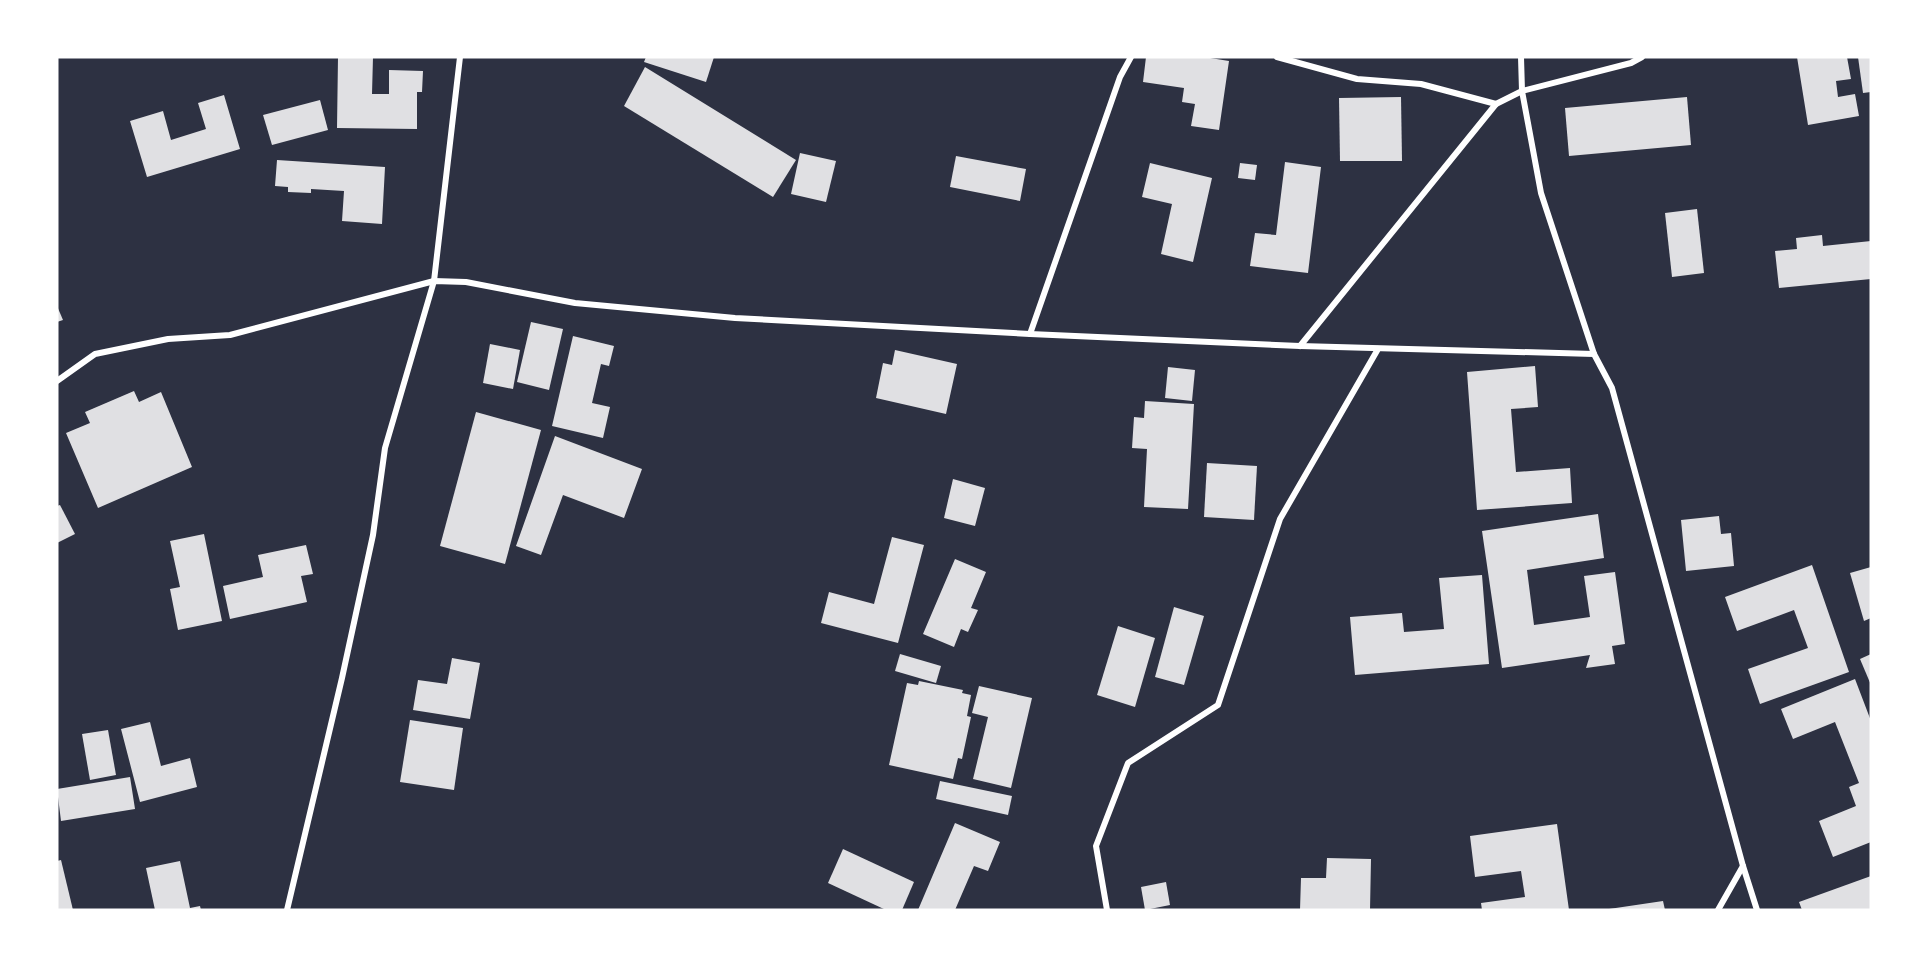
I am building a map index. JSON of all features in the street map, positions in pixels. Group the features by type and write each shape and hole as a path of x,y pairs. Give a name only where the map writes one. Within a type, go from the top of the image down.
{"street":[{"path":"287,910 342,678 370,546 385,448 434,281 460,57"},
{"path":"1030,334 1120,77 1131,57"},
{"path":"1277,57 1357,79 1421,84 1496,104"},
{"path":"1521,57 1522,92 1541,193 1594,354 1612,388 1743,866 1758,910"},
{"path":"1300,346 1496,104 1522,92 1631,63 1642,57"},
{"path":"57,381 95,354 168,339 230,335 434,281 466,282 575,303 735,318 1300,346 1594,354"},
{"path":"1107,910 1096,846 1128,763 1218,705 1280,519 1378,349"},
{"path":"1718,910 1743,866"}],"building":[{"path":"338,57 373,57 372,94 389,94 389,70 423,71 422,92 417,92 417,129 337,128"},
{"path":"646,57 714,57 706,82 644,62"},
{"path":"1146,57 1204,57 1229,61 1219,130 1191,126 1195,104 1182,102 1184,88 1143,82"},
{"path":"1797,57 1847,57 1851,79 1836,81 1838,97 1855,94 1859,116 1808,125"},
{"path":"1858,57 1871,57 1871,92 1863,93"},
{"path":"645,67 796,160 773,197 624,106"},
{"path":"224,95 240,149 147,177 130,121 163,111 171,140 206,129 198,103"},
{"path":"1401,97 1402,161 1340,161 1339,98"},
{"path":"1687,97 1691,145 1569,156 1565,108"},
{"path":"320,100 328,130 272,145 263,115"},
{"path":"800,153 836,161 826,202 791,194"},
{"path":"956,156 1026,169 1020,201 950,187"},
{"path":"277,160 385,167 382,224 342,221 344,191 311,189 311,193 288,192 288,187 275,186"},
{"path":"1285,162 1321,167 1308,273 1250,266 1255,233 1276,235"},
{"path":"1150,163 1212,178 1193,262 1161,254 1172,204 1142,197"},
{"path":"1240,163 1257,165 1255,180 1238,178"},
{"path":"1697,209 1704,273 1672,277 1665,213"},
{"path":"1822,235 1823,246 1871,241 1871,279 1779,288 1775,251 1797,249 1796,238"},
{"path":"57,306 63,320 57,322"},
{"path":"531,322 563,329 549,390 517,382"},
{"path":"573,336 614,346 609,366 601,364 592,403 610,407 603,438 552,426"},
{"path":"490,344 520,350 513,389 483,383"},
{"path":"895,350 957,364 946,414 876,398 883,363 892,365"},
{"path":"1535,366 1538,407 1511,409 1516,472 1570,468 1572,503 1477,510 1467,372"},
{"path":"1168,367 1195,370 1192,401 1165,398"},
{"path":"134,391 139,402 161,392 192,467 98,508 66,433 90,423 85,412"},
{"path":"1145,401 1194,404 1188,509 1144,507 1147,449 1132,448 1134,417 1144,418"},
{"path":"476,412 541,430 505,564 440,546"},
{"path":"555,436 642,469 624,518 563,495 541,555 516,546"},
{"path":"1207,463 1257,466 1254,520 1204,517"},
{"path":"953,479 985,488 975,526 944,518"},
{"path":"60,505 75,534 57,543 57,506"},
{"path":"1598,514 1604,558 1527,570 1534,625 1590,617 1584,576 1615,572 1625,644 1612,646 1615,664 1586,668 1590,655 1502,668 1482,531"},
{"path":"1719,516 1721,534 1731,533 1734,566 1686,571 1681,520"},
{"path":"204,534 222,621 178,630 170,589 180,587 170,541"},
{"path":"892,537 924,545 898,643 821,623 829,592 874,604"},
{"path":"306,545 313,574 301,576 307,602 230,619 223,586 263,577 258,555"},
{"path":"955,559 986,572 971,608 978,610 968,632 961,629 954,647 923,634"},
{"path":"1812,565 1849,672 1760,704 1748,669 1808,648 1794,610 1737,631 1725,597"},
{"path":"1871,567 1871,618 1864,621 1850,573"},
{"path":"1482,575 1489,664 1355,675 1350,617 1402,613 1404,632 1444,629 1439,578"},
{"path":"1174,607 1204,616 1184,685 1155,677"},
{"path":"1118,626 1155,638 1135,707 1097,695"},
{"path":"900,654 941,666 936,683 895,671"},
{"path":"1871,654 1871,685 1860,659"},
{"path":"452,658 480,663 470,719 413,710 418,680 447,684"},
{"path":"1855,679 1871,721 1871,842 1833,857 1819,821 1856,806 1849,787 1859,783 1835,722 1793,739 1781,709"},
{"path":"919,681 963,690 962,693 971,695 967,716 971,717 962,759 958,758 953,779 889,765 907,683 918,685"},
{"path":"979,686 1032,698 1011,788 973,779 988,717 972,713"},
{"path":"410,720 463,728 454,790 400,782"},
{"path":"150,722 161,766 190,758 197,787 140,802 121,729"},
{"path":"108,730 116,775 90,780 82,734"},
{"path":"130,777 135,809 61,821 57,789"},
{"path":"940,781 1012,796 1008,815 936,799"},
{"path":"955,823 1000,842 988,871 974,866 955,910 918,910"},
{"path":"1557,824 1569,910 1482,910 1481,903 1525,897 1521,871 1475,877 1470,836"},
{"path":"843,849 914,882 902,910 886,910 828,883"},
{"path":"1327,858 1371,859 1370,910 1300,910 1301,878 1326,878"},
{"path":"61,860 73,910 57,910 57,861"},
{"path":"180,861 190,908 200,906 201,910 155,910 146,868"},
{"path":"1871,876 1871,910 1802,910 1799,902"},
{"path":"1166,882 1170,905 1145,910 1141,887"},
{"path":"1663,901 1665,910 1609,910 1609,909"}]}
